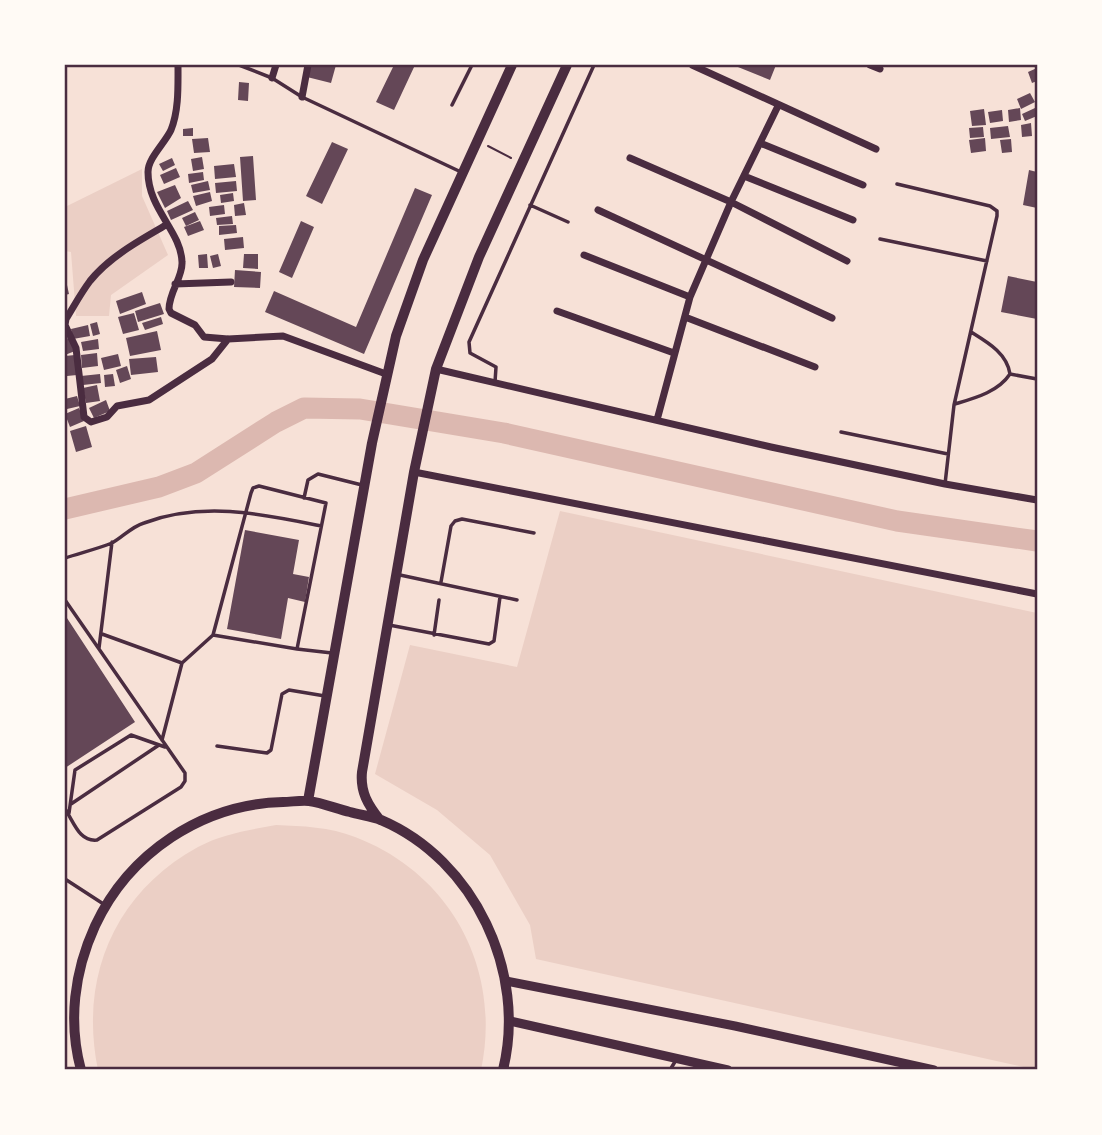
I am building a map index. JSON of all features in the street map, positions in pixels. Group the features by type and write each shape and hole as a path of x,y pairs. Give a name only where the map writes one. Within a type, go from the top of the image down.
{"main road":[{"path":"308,801 386,374 412,287 511,65"},
{"path":"380,820 370,807 361,784 415,468 436,369 474,269 567,65"},
{"path":"81,1070 75,1049 74,999 84,950 104,905 134,867 171,836 214,814 260,803 308,801 380,820 420,844 439,859 463,885 482,915 497,947 506,981 510,1021 503,1070"},
{"path":"65,1055 75,1049"}],"street":[{"path":"178,65 172,126 165,143 147,169 149,191 180,249 183,263 169,304 172,313 195,325 204,337 228,339 284,336 386,374"},
{"path":"272,78 276,65"},
{"path":"302,97 308,65"},
{"path":"692,65 876,149"},
{"path":"870,65 880,69"},
{"path":"657,420 690,297 731,202 778,106"},
{"path":"760,143 863,184"},
{"path":"629,158 731,202 847,261"},
{"path":"744,176 853,220"},
{"path":"598,210 832,318"},
{"path":"166,225 142,239 101,270 91,280 66,318 65,326 76,348 84,417 91,422 107,417 117,406 149,400 212,359 228,339"},
{"path":"584,255 690,297"},
{"path":"174,284 230,282"},
{"path":"557,311 674,353"},
{"path":"685,317 815,367"},
{"path":"436,369 945,484 1037,500"},
{"path":"415,468 1037,594"},
{"path":"506,981 735,1026 934,1070"},
{"path":"510,1021 728,1070"}],"lane":[{"path":"239,65 272,78 302,97 463,173"},
{"path":"452,106 472,65"},
{"path":"495,383 498,371 494,363 470,353 468,342 594,65"},
{"path":"897,184 994,207 998,216 954,405 945,484"},
{"path":"530,205 568,222"},
{"path":"880,239 987,261"},
{"path":"971,332 994,347 1009,366 1010,374"},
{"path":"1010,374 1037,379"},
{"path":"954,405 996,388 1010,374"},
{"path":"841,432 948,454"},
{"path":"304,498 308,480 318,474 364,486"},
{"path":"71,804 161,743 182,663 213,635 253,488 259,486 326,503 297,649"},
{"path":"65,558 112,542 144,522 192,511 246,511 322,526"},
{"path":"441,582 451,526 455,521 461,519 534,533"},
{"path":"99,650 112,542"},
{"path":"396,574 517,600"},
{"path":"387,625 492,643 500,597"},
{"path":"65,600 161,743"},
{"path":"434,635 439,600"},
{"path":"101,634 182,663"},
{"path":"213,635 334,653"},
{"path":"217,746 267,752 271,750 282,694 289,690 327,696"},
{"path":"65,809 69,815 83,837 89,841 97,840 181,787 185,773 167,747 131,735 78,767 73,777 69,815 65,819"},
{"path":"65,879 104,905"},
{"path":"670,1070 677,1058"},
{"path":"559,1070 569,1070"}],"path":[{"path":"477,141 523,163"}],"shaded area":[{"path":"142,169 142,196 168,255 111,295 109,316 76,316 71,252 65,251 65,207"},
{"path":"560,511 1037,613 1037,1070 536,959 530,925 490,855 437,810 375,774 410,645 517,667"},
{"path":"276,825 326,829 355,837 389,854 419,875 443,901 462,930 476,962 484,997 486,1033 481,1070 98,1070 93,1036 99,971 109,941 124,914 144,888 169,866 198,847 226,836"}],"building":[{"path":"310,65 336,65 331,83 307,77"},
{"path":"394,65 415,65 394,110 376,102"},
{"path":"733,65 776,65 770,80"},
{"path":"1037,68 1037,81 1032,83 1028,72"},
{"path":"239,82 249,83 248,101 238,100"},
{"path":"1030,93 1035,102 1021,109 1017,99"},
{"path":"1020,108 1021,120 1009,122 1008,110"},
{"path":"1035,108 1037,116 1025,121 1022,114"},
{"path":"984,109 986,125 972,126 970,111"},
{"path":"1002,110 1003,121 990,123 988,112"},
{"path":"1031,123 1032,136 1022,137 1021,125"},
{"path":"1008,126 1010,137 991,139 990,128"},
{"path":"983,127 984,137 970,138 969,128"},
{"path":"193,128 193,136 183,136 183,129"},
{"path":"208,138 210,152 194,153 192,139"},
{"path":"985,138 986,151 971,153 969,140"},
{"path":"1011,139 1012,152 1002,153 1000,140"},
{"path":"332,142 348,149 322,204 306,196"},
{"path":"253,156 256,200 243,201 240,157"},
{"path":"202,157 204,169 193,171 191,159"},
{"path":"172,158 175,165 163,171 159,164"},
{"path":"234,164 236,177 215,179 214,166"},
{"path":"176,168 180,177 164,184 160,175"},
{"path":"1029,170 1037,172 1037,208 1023,205"},
{"path":"203,172 204,180 189,183 188,174"},
{"path":"208,181 210,190 193,193 191,185"},
{"path":"236,181 237,191 216,193 215,183"},
{"path":"175,185 181,198 165,208 157,192"},
{"path":"415,188 432,195 364,354 265,312 274,291 356,327"},
{"path":"210,192 212,201 196,206 193,196"},
{"path":"233,193 234,201 221,203 220,195"},
{"path":"188,201 193,210 171,220 167,211"},
{"path":"244,203 246,215 235,216 234,205"},
{"path":"224,205 225,214 210,216 209,207"},
{"path":"195,212 199,220 186,226 182,218"},
{"path":"232,216 233,224 217,225 216,218"},
{"path":"200,221 204,230 188,236 184,227"},
{"path":"301,221 314,227 292,278 279,272"},
{"path":"236,225 237,233 219,235 219,226"},
{"path":"243,237 244,248 225,250 224,239"},
{"path":"207,254 208,268 199,268 198,255"},
{"path":"218,254 221,266 213,268 210,256"},
{"path":"244,254 258,254 258,269 243,268"},
{"path":"235,270 261,272 260,288 234,287"},
{"path":"65,276 69,294 65,295"},
{"path":"1008,276 1037,282 1037,319 1001,312"},
{"path":"142,292 146,304 120,314 116,301"},
{"path":"160,303 164,314 138,322 135,311"},
{"path":"134,313 139,330 123,334 118,317"},
{"path":"161,317 163,324 145,330 142,323"},
{"path":"97,322 100,334 93,336 90,324"},
{"path":"88,325 90,336 73,339 71,329"},
{"path":"157,331 161,350 130,356 126,338"},
{"path":"69,338 75,351 65,355 65,339"},
{"path":"98,339 99,349 83,351 81,342"},
{"path":"97,353 98,366 82,368 81,355"},
{"path":"118,354 121,366 104,370 101,358"},
{"path":"75,355 77,375 67,376 65,356"},
{"path":"156,357 158,372 131,375 129,359"},
{"path":"127,366 131,379 120,383 116,370"},
{"path":"100,374 101,383 83,385 81,376"},
{"path":"113,374 115,386 105,387 104,375"},
{"path":"97,385 100,401 86,403 83,388"},
{"path":"77,396 80,406 67,409 65,399"},
{"path":"106,400 110,411 94,418 89,408"},
{"path":"79,408 84,421 70,427 65,414"},
{"path":"86,426 92,447 76,452 70,431"},
{"path":"245,530 299,540 293,574 309,577 305,602 288,598 281,639 227,629"},
{"path":"65,615 135,722 65,768"}],"waterway":[{"path":"65,509 159,487 196,473 276,422 304,408 360,409 504,433 897,521 1037,541"}]}
